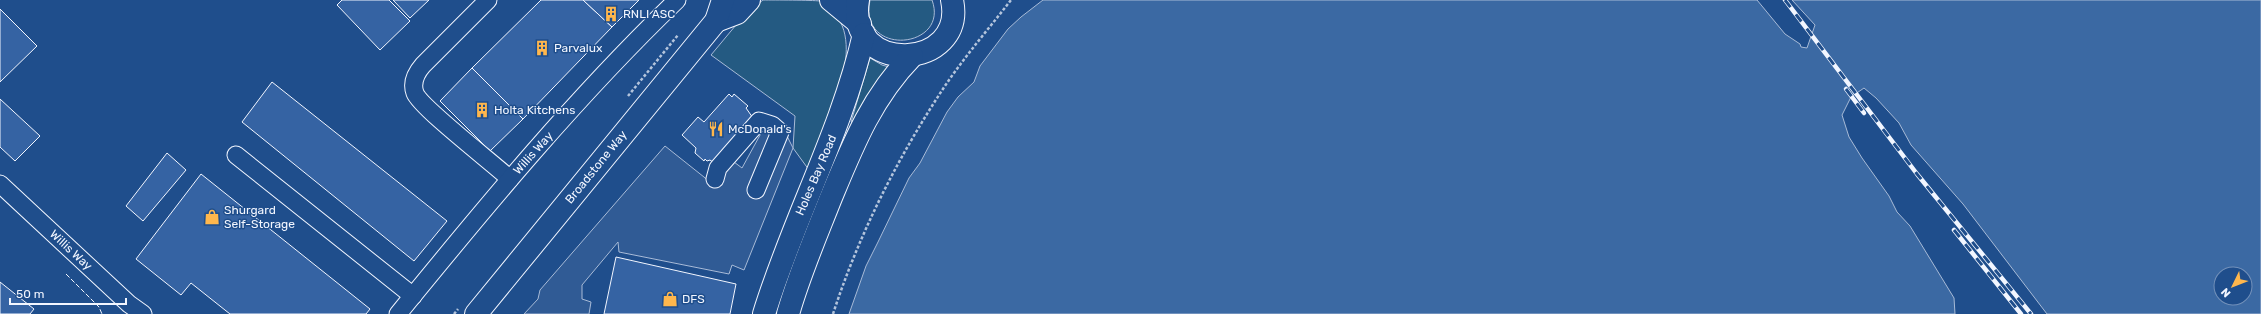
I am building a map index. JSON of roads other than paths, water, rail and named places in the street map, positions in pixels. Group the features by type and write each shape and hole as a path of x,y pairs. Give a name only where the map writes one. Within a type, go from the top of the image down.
{"main road":[{"name":"Broadstone Way","path":"476,314 716,21 723,0"},
{"name":"Broadstone Way","path":"716,21 737,13 749,0"},
{"path":"832,0 862,29 873,45 885,52 898,56 912,56 929,50 943,39 953,17 952,0"},
{"path":"858,0 857,9 862,29"},
{"name":"Holes Bay Road","path":"764,314 786,249 833,136 853,80 862,29"},
{"name":"Holes Bay Road","path":"788,314 819,228 869,112 882,91 912,56"}],"street":[{"path":"488,0 423,65 416,74 414,91 427,108 510,179"},
{"name":"Willis Way","path":"398,314 482,210 643,33 677,0"},
{"path":"715,179 718,168 759,121 772,125 780,132 759,183"},
{"path":"236,155 413,296"},
{"name":"Willis Way","path":"0,184 125,309 143,314"}],"railway":[{"path":"1785,0 1917,174 2031,314"},
{"path":"1846,89 1864,113"},
{"path":"1954,230 2021,314"}],"place":[{"name":"RNLI ASC","path":"611,14"},
{"name":"Parvalux","path":"542,48"},
{"name":"Holta Kitchens","path":"482,110"},
{"name":"McDonald's","path":"716,129"},
{"name":"Shurgard Self-Storage","path":"212,217"},
{"name":"DFS","path":"670,299"}]}
